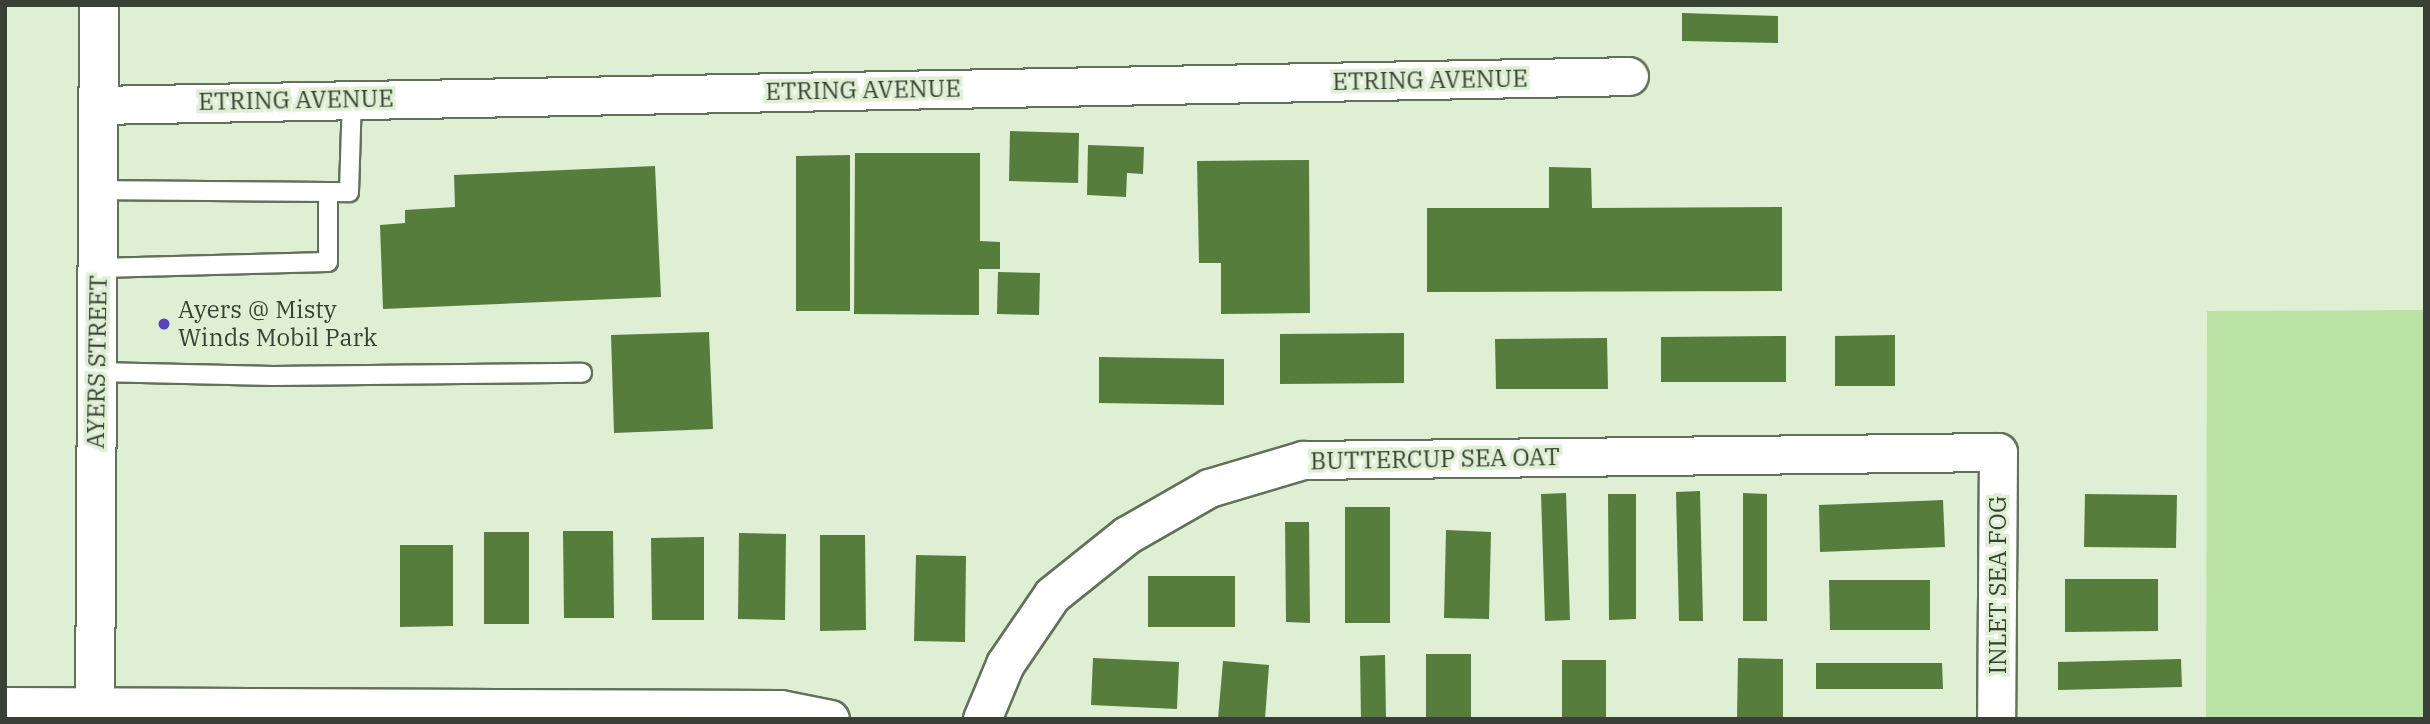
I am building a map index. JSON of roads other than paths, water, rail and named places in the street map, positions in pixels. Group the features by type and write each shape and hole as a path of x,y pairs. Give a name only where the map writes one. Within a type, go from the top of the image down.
{"main road":[{"name":"AYERS STREET","path":"95,713 99,5"}],"street":[{"name":"ETRING AVENUE","path":"97,105 1629,76"},
{"name":"BUTTERCUP SEA OAT","path":"982,719 1005,664 1052,595 1127,536 1209,488 1303,460 1998,452"},
{"name":"INLET SEA FOG","path":"1996,719 1998,452"},
{"path":"5,706 95,713 780,709 830,719"}],"lane":[{"path":"97,190 349,192 352,99"},
{"path":"98,268 328,262 328,192"},
{"path":"97,372 272,376 582,373"}],"place":[{"name":"Ayers @ Misty Winds Mobil Park","path":"164,324"}]}
